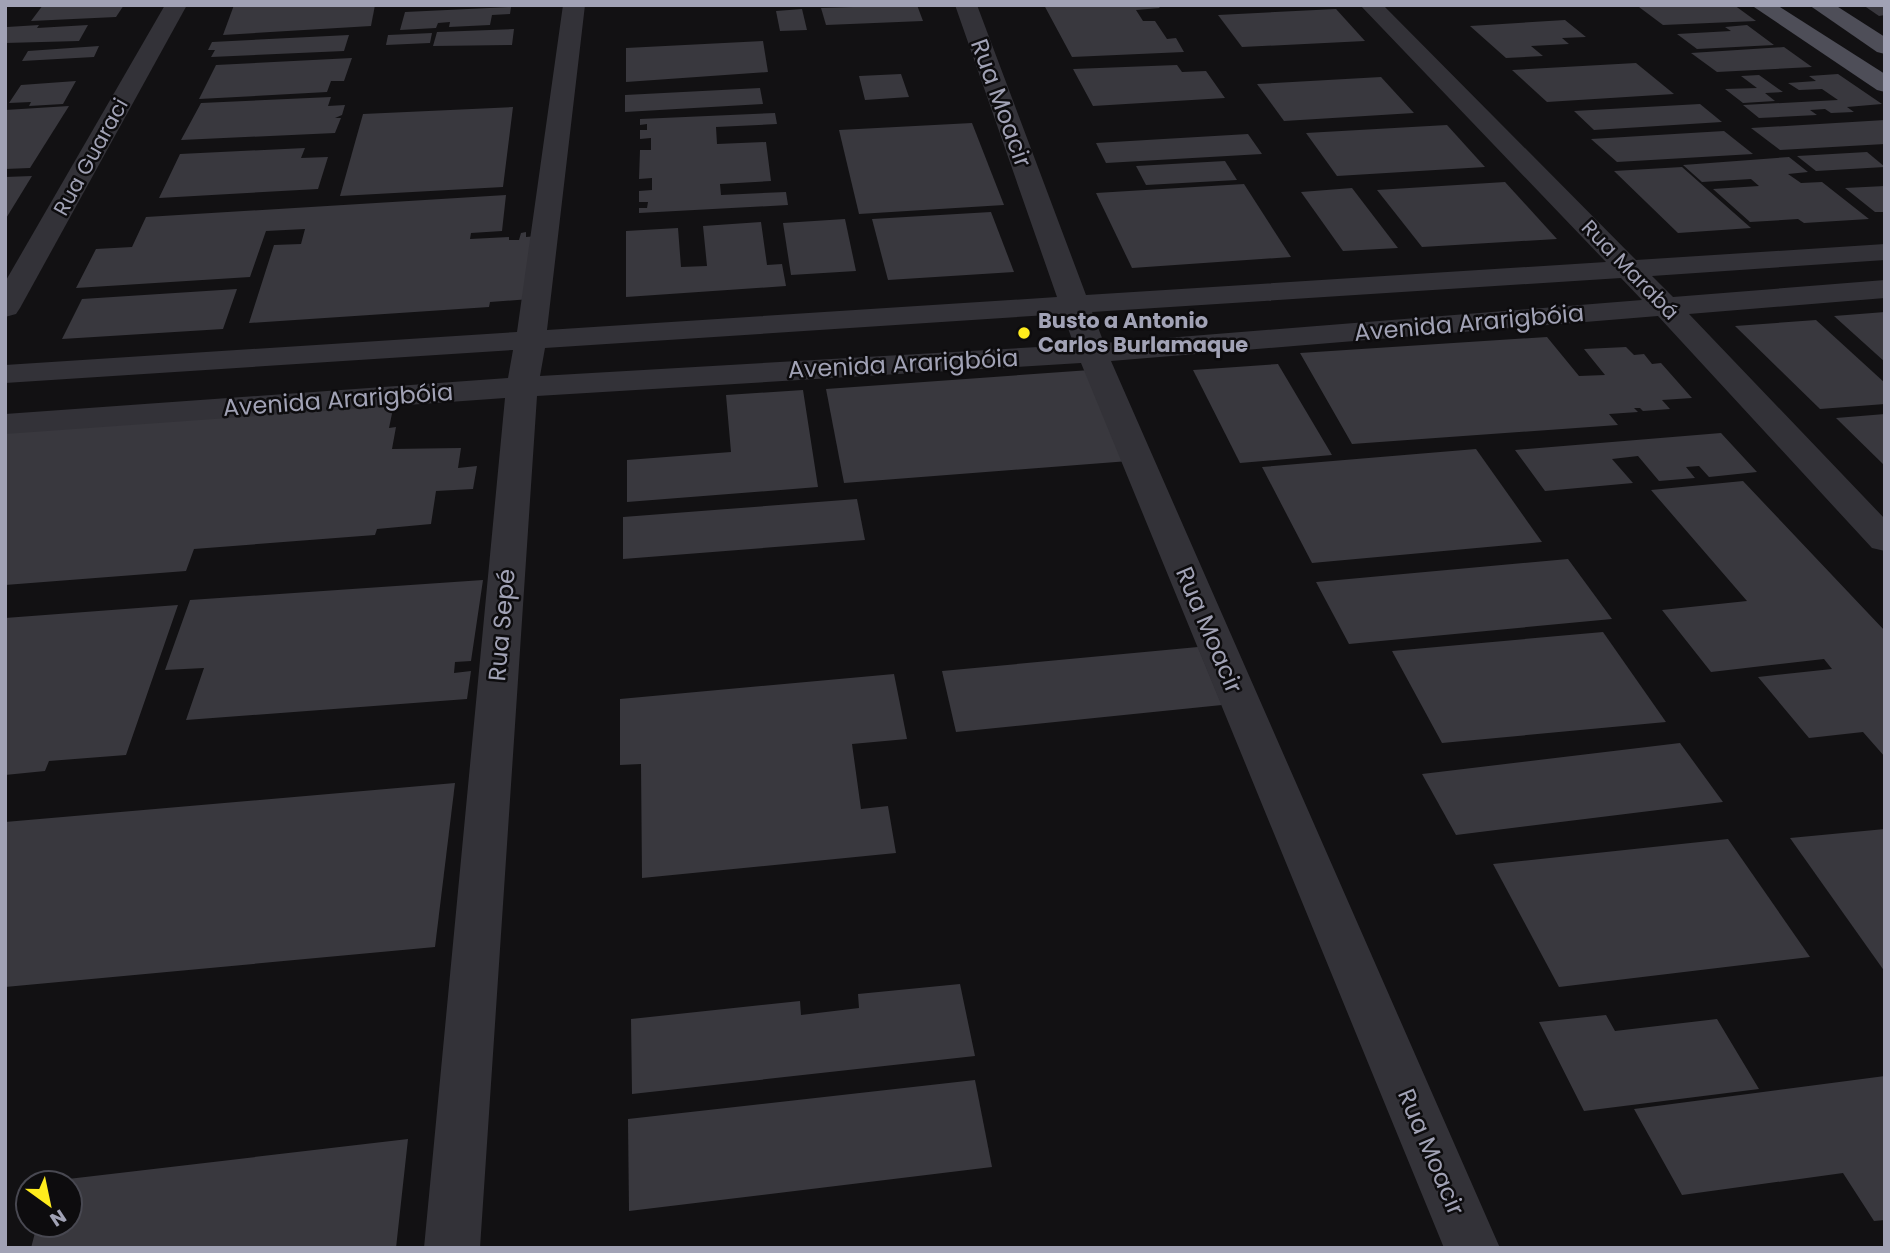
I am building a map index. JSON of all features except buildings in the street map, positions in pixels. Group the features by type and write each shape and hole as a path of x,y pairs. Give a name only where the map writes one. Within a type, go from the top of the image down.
{"main road":[{"path":"1762,5 1885,85"},
{"path":"1820,5 1885,47"}],"street":[{"name":"Rua Guaraci","path":"5,308 17,268 176,5"},
{"name":"Rua Sepé","path":"452,1248 522,387 531,338 574,5"},
{"name":"Rua Moacir","path":"966,5 1072,305 1472,1248"},
{"name":"Rua Marabá","path":"1371,5 1667,308 1885,540"},
{"name":"Avenida Ararigbóia","path":"5,374 1885,252"},
{"name":"Avenida Ararigbóia","path":"5,424 522,387 1092,353 1885,289"}],"place":[{"name":"Busto a Antonio Carlos Burlamaque","path":"1024,333"}]}
